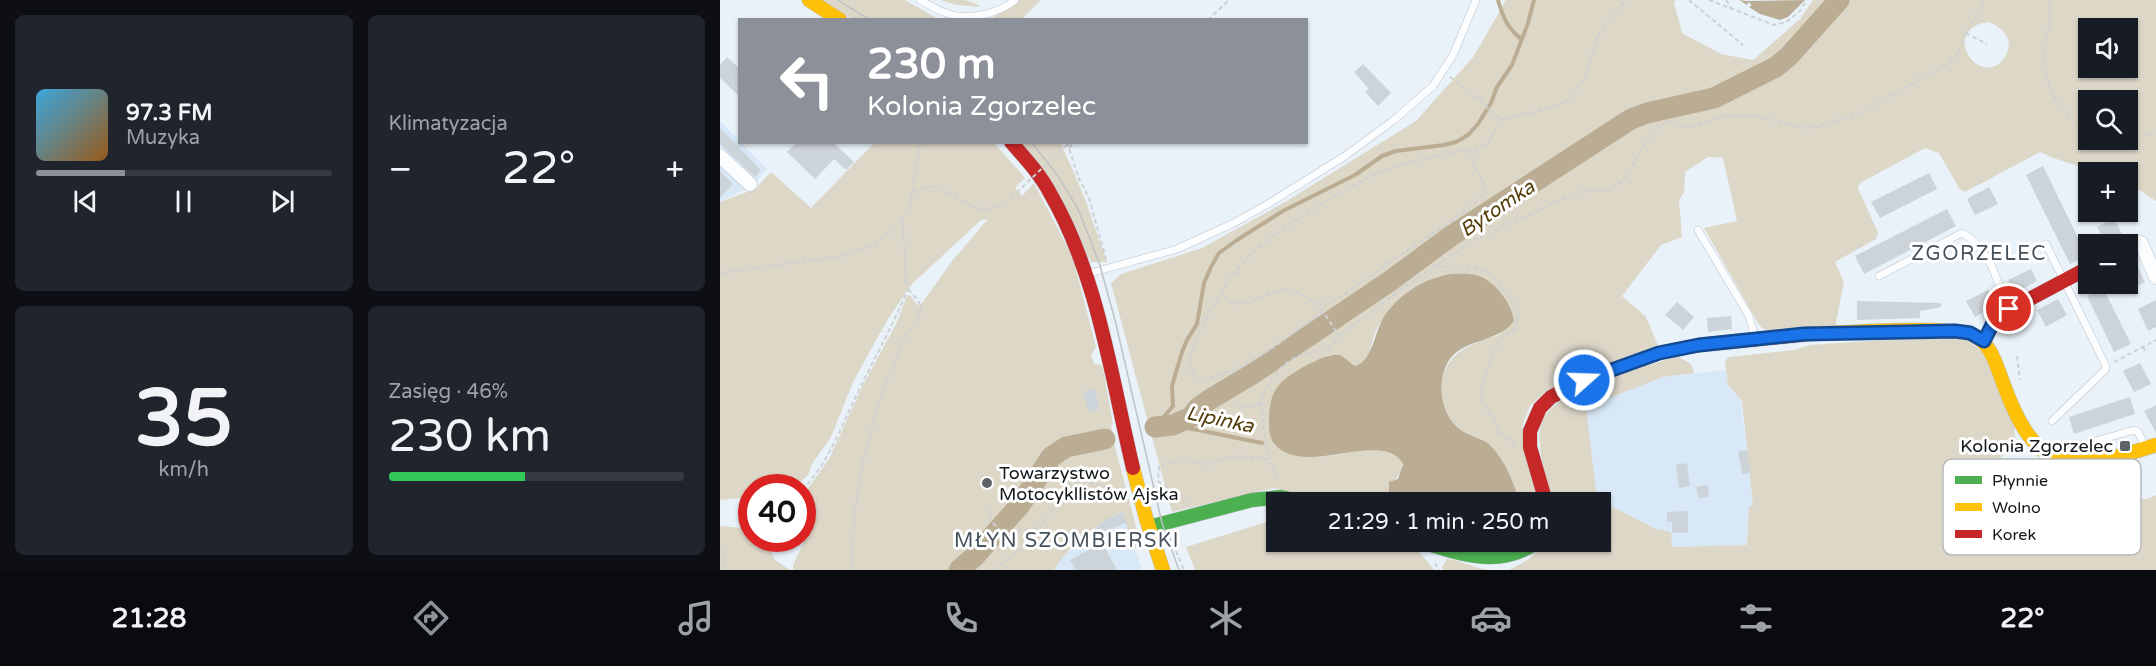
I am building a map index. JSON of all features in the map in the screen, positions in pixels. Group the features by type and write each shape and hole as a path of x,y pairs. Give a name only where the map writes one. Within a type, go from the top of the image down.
{"street":[{"path":"808,0 837,18"},
{"path":"1013,144 1022,153 1052,196 1074,237 1087,274 1130,453 1149,527 1163,570"},
{"path":"720,156 750,184"},
{"path":"2138,243 2141,243 2156,277"},
{"path":"1984,341 1993,323 2009,309 2078,273"},
{"path":"1543,492 1530,447 1530,431 1540,408 1551,397 1584,380 1659,353 1699,345 1804,334 1933,330 1970,333 1984,341 1992,353 2028,439 2045,455 2058,459"},
{"path":"2113,459 2151,446"},
{"path":"1149,527 1252,500 1266,499"},
{"path":"1456,552 1491,562 1510,560 1526,552"}],"lane":[{"path":"920,0 948,14 988,15 1015,0"},
{"path":"1087,274 1177,249 1234,223 1345,156 1394,120 1433,86 1443,72 1467,25 1476,0"},
{"path":"1698,230 1749,315 1755,339"},
{"path":"1879,276 1962,233 1972,238 1983,249 2009,309"},
{"path":"2046,244 2106,366 2105,370 2052,421"},
{"path":"2089,443 2134,430 2151,446"}],"path":[{"path":"1210,18 1229,0"},
{"path":"1323,311 1238,370 1210,379 1197,379 1189,369 1194,344 1220,291 1243,261 1260,245 1346,189 1383,171 1460,151 1472,152 1488,143 1500,120 1568,101 1586,76 1597,37 1616,10 1628,0"},
{"path":"1689,0 1743,45"},
{"path":"1709,0 1771,24 1786,22 1807,0"},
{"path":"1726,0 1731,8"},
{"path":"1280,492 1266,447 1261,403 1262,394 1281,367 1296,357 1322,351 1331,346 1339,336 1472,241 1578,192 1609,191 1620,184 1650,136 1658,127 1669,121 1677,125 1692,127 1718,117 1749,114 1802,128 1818,126 1856,114 1886,100 1956,57 1984,0"},
{"path":"2050,0 2052,9 2045,53 2047,84 2065,111 2078,123"},
{"path":"1966,33 1987,44"},
{"path":"1443,72 1484,104 1500,120"},
{"path":"2138,136 2156,134"},
{"path":"720,273 843,256 870,248 903,220 910,207 920,144"},
{"path":"912,194 921,188 934,187 974,207 986,209 1000,207 1068,145 1079,179 1089,198 1110,269"},
{"path":"1319,305 1342,296 1475,204 1484,188 1483,180 1473,164 1472,152"},
{"path":"853,570 854,518 873,426 891,371 903,343 921,313 921,308 906,285 903,220"},
{"path":"1433,267 1473,267 1492,274 1518,310 1516,328 1494,349 1481,389 1483,402 1503,436 1513,444 1530,447"},
{"path":"816,476 900,310 908,289"},
{"path":"1220,291 1223,297 1239,303 1249,303 1278,291 1299,294 1319,305 1339,336"},
{"path":"2106,366 2156,340"},
{"path":"2143,347 2147,353"},
{"path":"1234,404 1248,407 1261,403"},
{"path":"1186,501 1158,481 1159,466 1174,461 1193,461 1208,465 1245,455 1270,460"},
{"path":"994,570 1014,555 1032,535 1071,483 1085,481 1128,494"},
{"path":"989,509 989,517 1004,534 1026,529 1032,535"},
{"path":"1169,521 1172,532 1170,536 1184,570"},
{"path":"722,545 726,570"}],"shaded area":[{"path":"821,0 905,0 936,18 850,18"},
{"path":"941,0 965,0 979,7 956,5"},
{"path":"1018,0 1041,0 1023,18 992,18"},
{"path":"1506,0 1676,0 1674,2 1682,33 1721,54 1753,60 1800,19 1813,0 2156,0 2156,201 2138,189 2138,162 2078,162 2078,166 2040,152 1965,192 1959,188 1939,153 1925,148 1860,183 1858,188 1878,233 1876,239 1835,262 1844,282 1835,327 1769,331 1758,323 1704,228 1737,221 1723,158 1708,157 1685,172 1684,192 1679,200 1682,237 1661,245 1622,296 1646,317 1659,348 1547,390 1530,406 1522,426 1537,492 1516,492 1500,457 1490,445 1458,428 1445,410 1442,380 1451,360 1468,347 1501,334 1479,276 1463,274 1432,278 1405,293 1384,317 1367,356 1360,364 1355,366 1342,356 1329,355 1291,374 1319,457 1362,450 1392,454 1401,460 1402,464 1393,492 1290,492 1274,488 1172,512 1111,283 1121,274 1202,248 1285,202 1416,121 1474,56","holes":["1988,22 1994,24 2006,35 2008,51 1996,66 1985,67 1976,63 1969,56 1965,46 1966,36 1973,27"]},
{"path":"1739,0 1805,0 1788,17 1780,20 1760,14 1749,7 1752,5 1748,2 1747,5"},
{"path":"720,121 738,139 738,144 743,144 767,169 753,185 720,202"},
{"path":"873,144 995,144 1025,178 1015,188 1022,195 1021,197 1034,183 1073,258 1096,347 1091,355 1094,364 1101,365 1103,369 1113,424 1112,432 1071,442 1050,454 1013,512 996,524 990,537 952,570 793,570 793,565 799,552 816,552 816,477 829,459 862,387 897,322 907,296 910,295 918,306 923,302 952,261 988,219 981,220 912,284 888,319 854,380 831,437 812,464 808,474 738,474 738,498 720,500 720,202 755,189 771,172 811,208"},
{"path":"1021,144 1061,144 1085,199 1107,262 1091,262"},
{"path":"1450,274 1479,276 1497,288 1513,314 1514,321 1507,328 1454,354 1444,370 1442,399 1454,424 1490,445 1500,457 1516,492 1389,492 1389,482 1398,479 1403,464 1393,454 1378,450 1302,457 1286,453 1273,442 1271,437 1269,420 1272,399 1275,391 1285,379 1309,364 1332,355 1340,355 1355,366 1361,363 1370,351 1385,315 1406,293 1431,279"},
{"path":"1961,338 1969,341 1985,355 2014,426 2016,446 1998,459 1943,459 1943,555 2141,555 2141,499 2156,495 2156,570 1509,570 1536,552 1611,552 1611,506 1656,529 1671,532 1672,547 1747,545 1749,506 1753,506 1742,401 1728,385 1725,361 1729,357 1794,350 1810,345"},
{"path":"1677,356 1691,364 1694,373 1663,377 1586,407 1596,492 1550,492 1540,443 1541,425 1548,412 1562,400 1580,390 1622,373"},
{"path":"1726,370 1728,385 1741,401 1753,506 1749,506 1747,545 1671,547 1671,532 1656,529 1611,507 1611,492 1596,492 1586,406 1663,377"},
{"path":"1113,439 1139,538 1135,549 1122,512 1084,536 1067,552 1054,570 964,570 1005,531 1032,498 1041,485 1050,462 1055,457 1071,450"},
{"path":"1123,512 1142,570 1054,570 1062,557 1105,520"},
{"path":"1266,522 1266,552 1420,552 1434,570 1195,570 1186,547"},
{"path":"720,526 738,528 738,552 771,552 775,560 790,570 720,570"},
{"path":"1447,559 1491,570 1444,570 1442,568"}],"building":[{"path":"727,57 738,67 738,95 720,78 720,65"},
{"path":"1363,64 1391,93 1378,106 1365,92 1369,89 1354,72"},
{"path":"720,128 761,170 755,177 720,144"},
{"path":"795,144 835,144 854,162 846,170 834,159 815,179 787,152"},
{"path":"2043,166 2078,238 2078,260 2070,264 2026,175"},
{"path":"720,171 733,184 720,198"},
{"path":"1929,173 1937,189 1880,218 1871,202"},
{"path":"1989,187 1998,204 1975,215 1967,199"},
{"path":"1947,209 1956,226 1864,274 1855,256"},
{"path":"2106,222 2116,222 2122,234 2101,234 2097,227"},
{"path":"2138,267 2145,282 2138,286"},
{"path":"2031,269 2037,281 2015,293 2008,280"},
{"path":"1988,290 1996,305 1975,317 1966,301"},
{"path":"2106,294 2131,344 2114,352 2087,296"},
{"path":"2058,299 2067,315 2046,327 2037,310"},
{"path":"2156,300 2156,327 2148,331 2138,309"},
{"path":"1857,301 1941,303 1941,307 1920,311 1920,318 1857,320"},
{"path":"1677,302 1694,317 1683,330 1665,315"},
{"path":"1731,316 1732,329 1708,332 1707,318"},
{"path":"2140,363 2151,384 2134,392 2123,371"},
{"path":"1095,389 1100,409 1089,412 1083,392"},
{"path":"2130,397 2135,414 2074,434 2069,417"},
{"path":"2156,405 2156,433 2144,411"},
{"path":"1747,450 1751,473 1742,474 1738,451"},
{"path":"1687,463 1690,486 1679,488 1676,465"},
{"path":"1708,485 1709,497 1698,498 1696,487"},
{"path":"1688,511 1688,533 1672,533 1672,522 1667,522 1667,512"},
{"path":"1123,512 1126,523 1083,539 1105,520"},
{"path":"1102,543 1117,570 1076,570 1070,560"}],"waterway":[{"path":"1498,0 1506,22 1521,39"},
{"path":"1155,427 1173,406 1172,386 1182,352 1197,324 1204,283 1219,253 1283,211 1355,175 1382,156 1396,151 1444,145 1456,142 1468,135 1478,124 1491,103 1497,87 1512,65 1534,0"},
{"name":"Bytomka","path":"1155,427 1173,425 1191,417 1209,400 1254,373 1390,281 1451,236 1631,119 1647,113 1714,98 1776,67 1789,56 1839,0"},
{"name":"Lipinka","path":"1173,425 1262,443"},
{"name":"Bytomka","path":"959,570 974,557 1020,505 1051,457 1066,447 1105,439"}],"tram line":[{"path":"838,0 867,18"},
{"path":"1033,144 1058,176 1078,209 1099,262 1115,320 1162,523 1179,570"}],"traffic: fast":[{"path":"1149,527 1252,500 1266,499"},
{"path":"1456,552 1481,557 1495,557 1517,552"}],"traffic: slow":[{"path":"809,0 837,18"},
{"path":"1809,334 1916,330 1968,333 1988,348 2015,411 2028,434 2042,450 2058,459"},
{"path":"2103,459 2156,445"},
{"path":"1133,468 1163,570"}],"traffic: jam":[{"path":"1013,144 1046,186 1080,258 1092,292 1110,362 1133,468"},
{"path":"1984,341 1993,323 2009,310 2078,273"},
{"path":"1543,492 1530,447 1530,431 1540,408 1551,397 1584,380 1659,353 1699,345 1809,334"}],"place":[{"name":"Kolonia Zgorzelec","path":"2125,446"},
{"name":"Towarzystwo Motocykllistów Ajska","path":"987,483"}],"district":[{"name":"ZGORZELEC","path":"1979,253"},
{"name":"MŁYN SZOMBIERSKI","path":"1067,540"}],"route":[{"path":"1584,380 1659,353 1699,345 1804,334 1933,330 1970,333 1984,341 1993,323 2009,309"}]}
